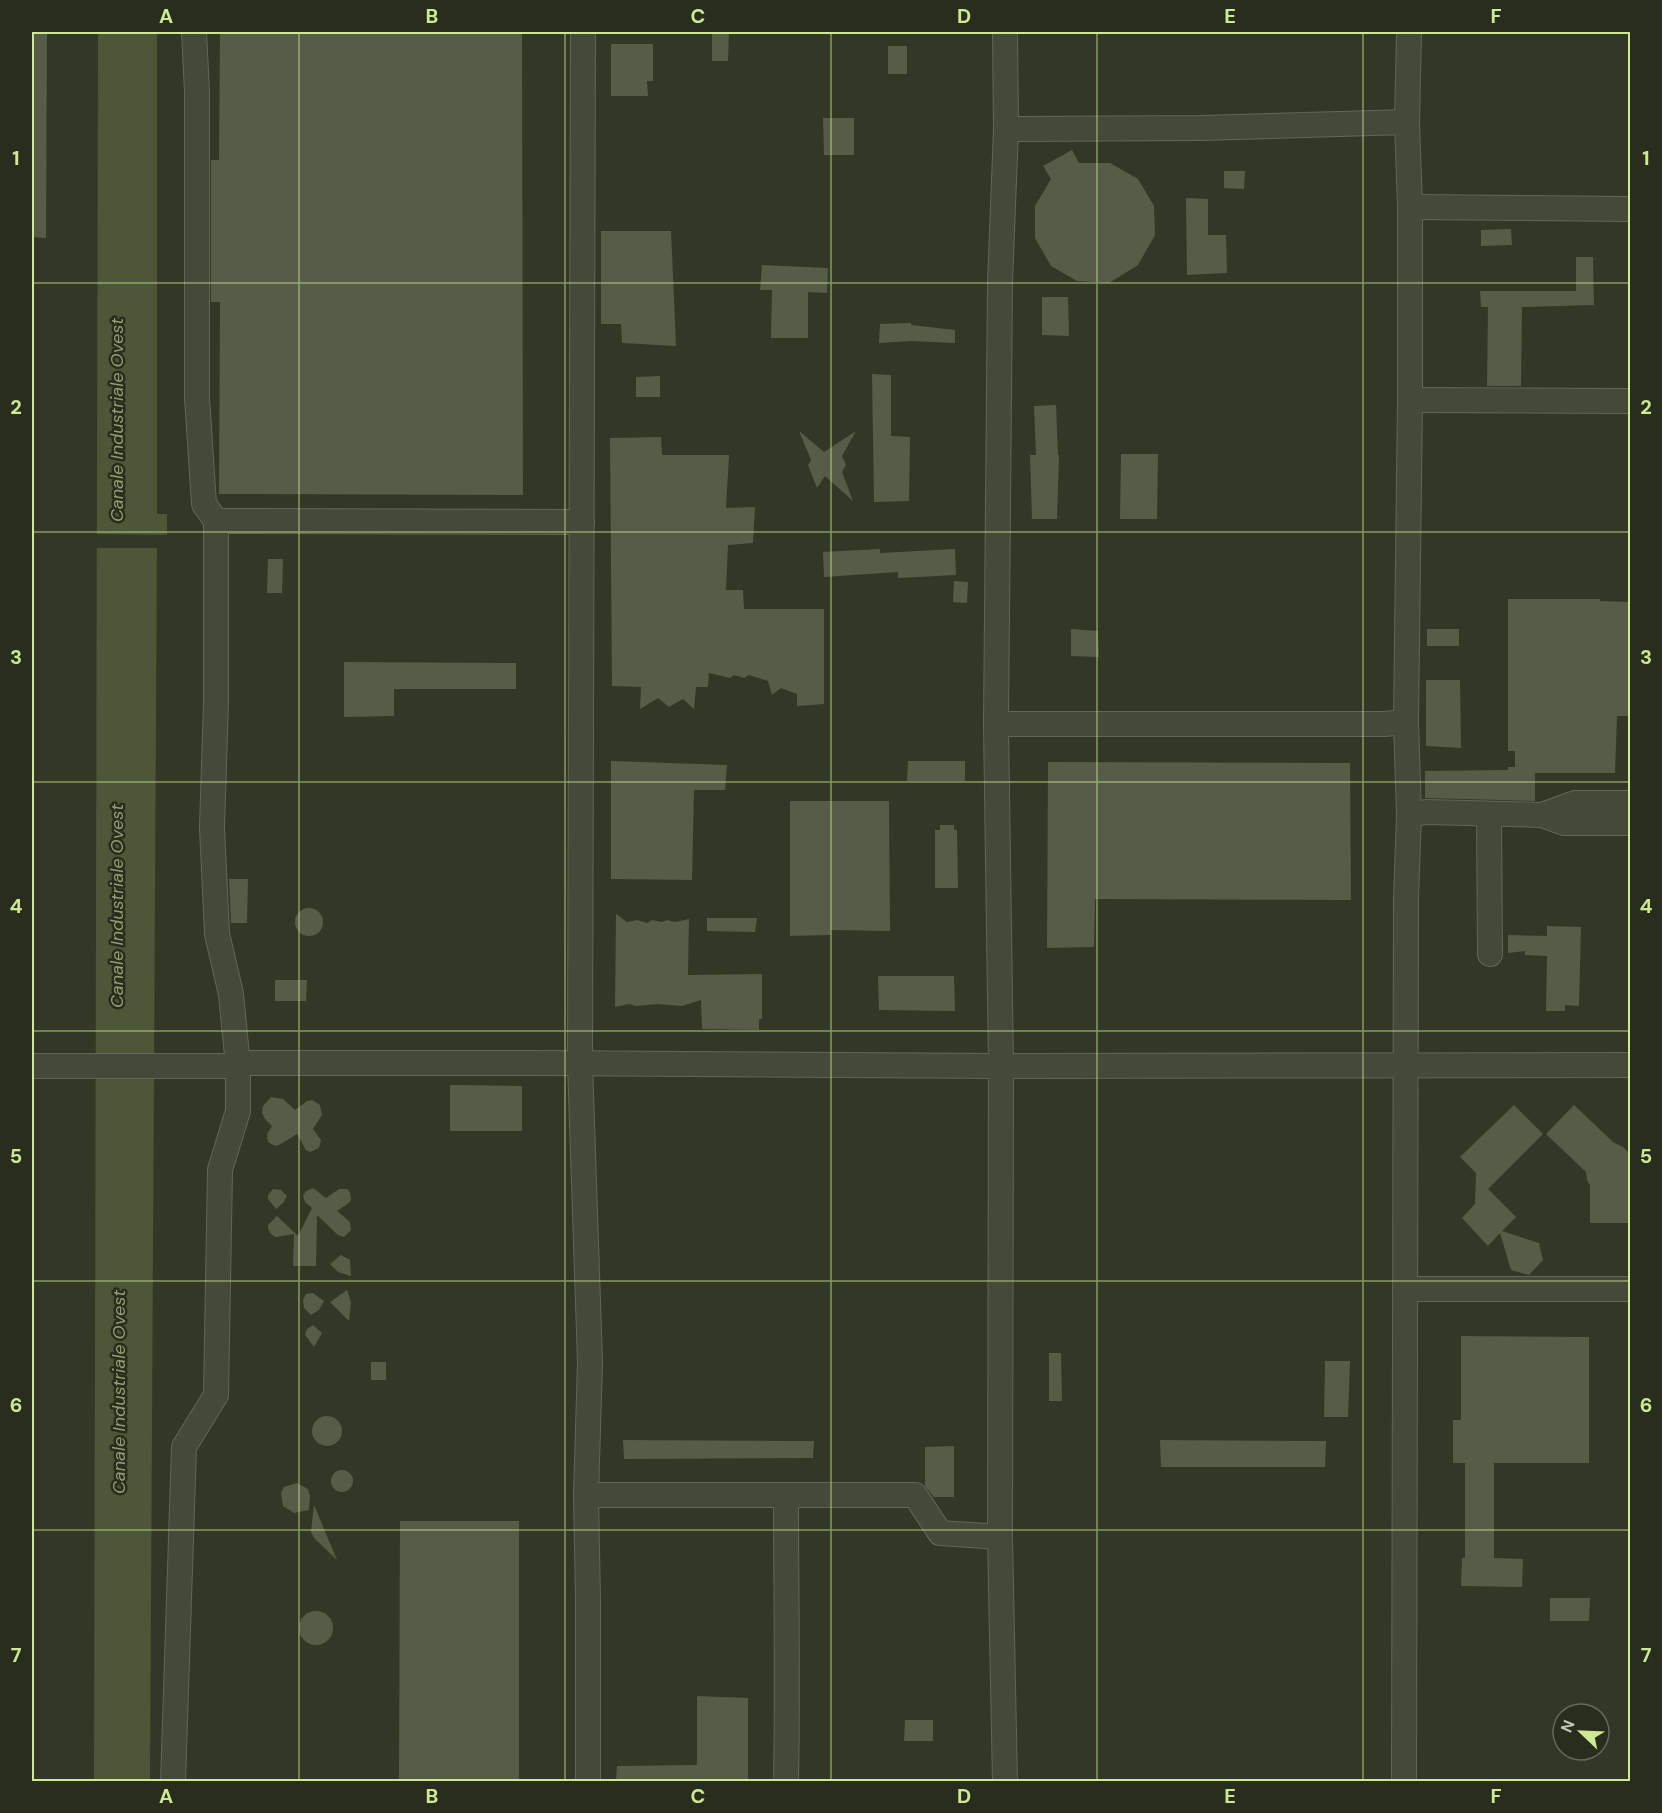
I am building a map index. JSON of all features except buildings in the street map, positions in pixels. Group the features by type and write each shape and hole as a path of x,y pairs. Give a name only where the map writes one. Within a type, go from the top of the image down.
{"lane":[{"path":"173,1782 184,1447 216,1395 220,1170 238,1111 238,1066 231,994 217,934 212,828 216,702 216,521 204,504 198,398 197,92 194,32"},
{"path":"583,32 580,1063 590,1362 586,1495 588,1782"},
{"path":"1005,32 1006,129 1000,283 996,724 1001,1066 1000,1537 1005,1782"},
{"path":"1404,1782 1405,1064 1409,815 1406,722 1410,400 1410,207 1407,122 1409,32"},
{"path":"1006,129 1201,128 1407,122"},
{"path":"1410,207 1630,209"},
{"path":"1410,400 1630,401"},
{"path":"216,521 582,522"},
{"path":"996,724 1384,724 1406,722"},
{"path":"1542,815 1575,803 1630,803"},
{"path":"1409,815 1426,812 1542,815 1564,823 1630,823"},
{"path":"1489,814 1490,954"},
{"path":"32,1066 238,1066 247,1063 1001,1066 1630,1065"},
{"path":"1405,1288 1630,1289"},
{"path":"586,1495 915,1495 940,1533 1000,1537"},
{"path":"786,1495 788,1670 786,1782"}],"water":[{"name":"Canale Industriale Ovest","path":"98,32 157,32 157,514 167,514 167,540 157,541 150,1781 94,1782"}],"pier":[{"path":"94,534 170,535 170,540 168,543 160,544 160,548 94,548"}]}
